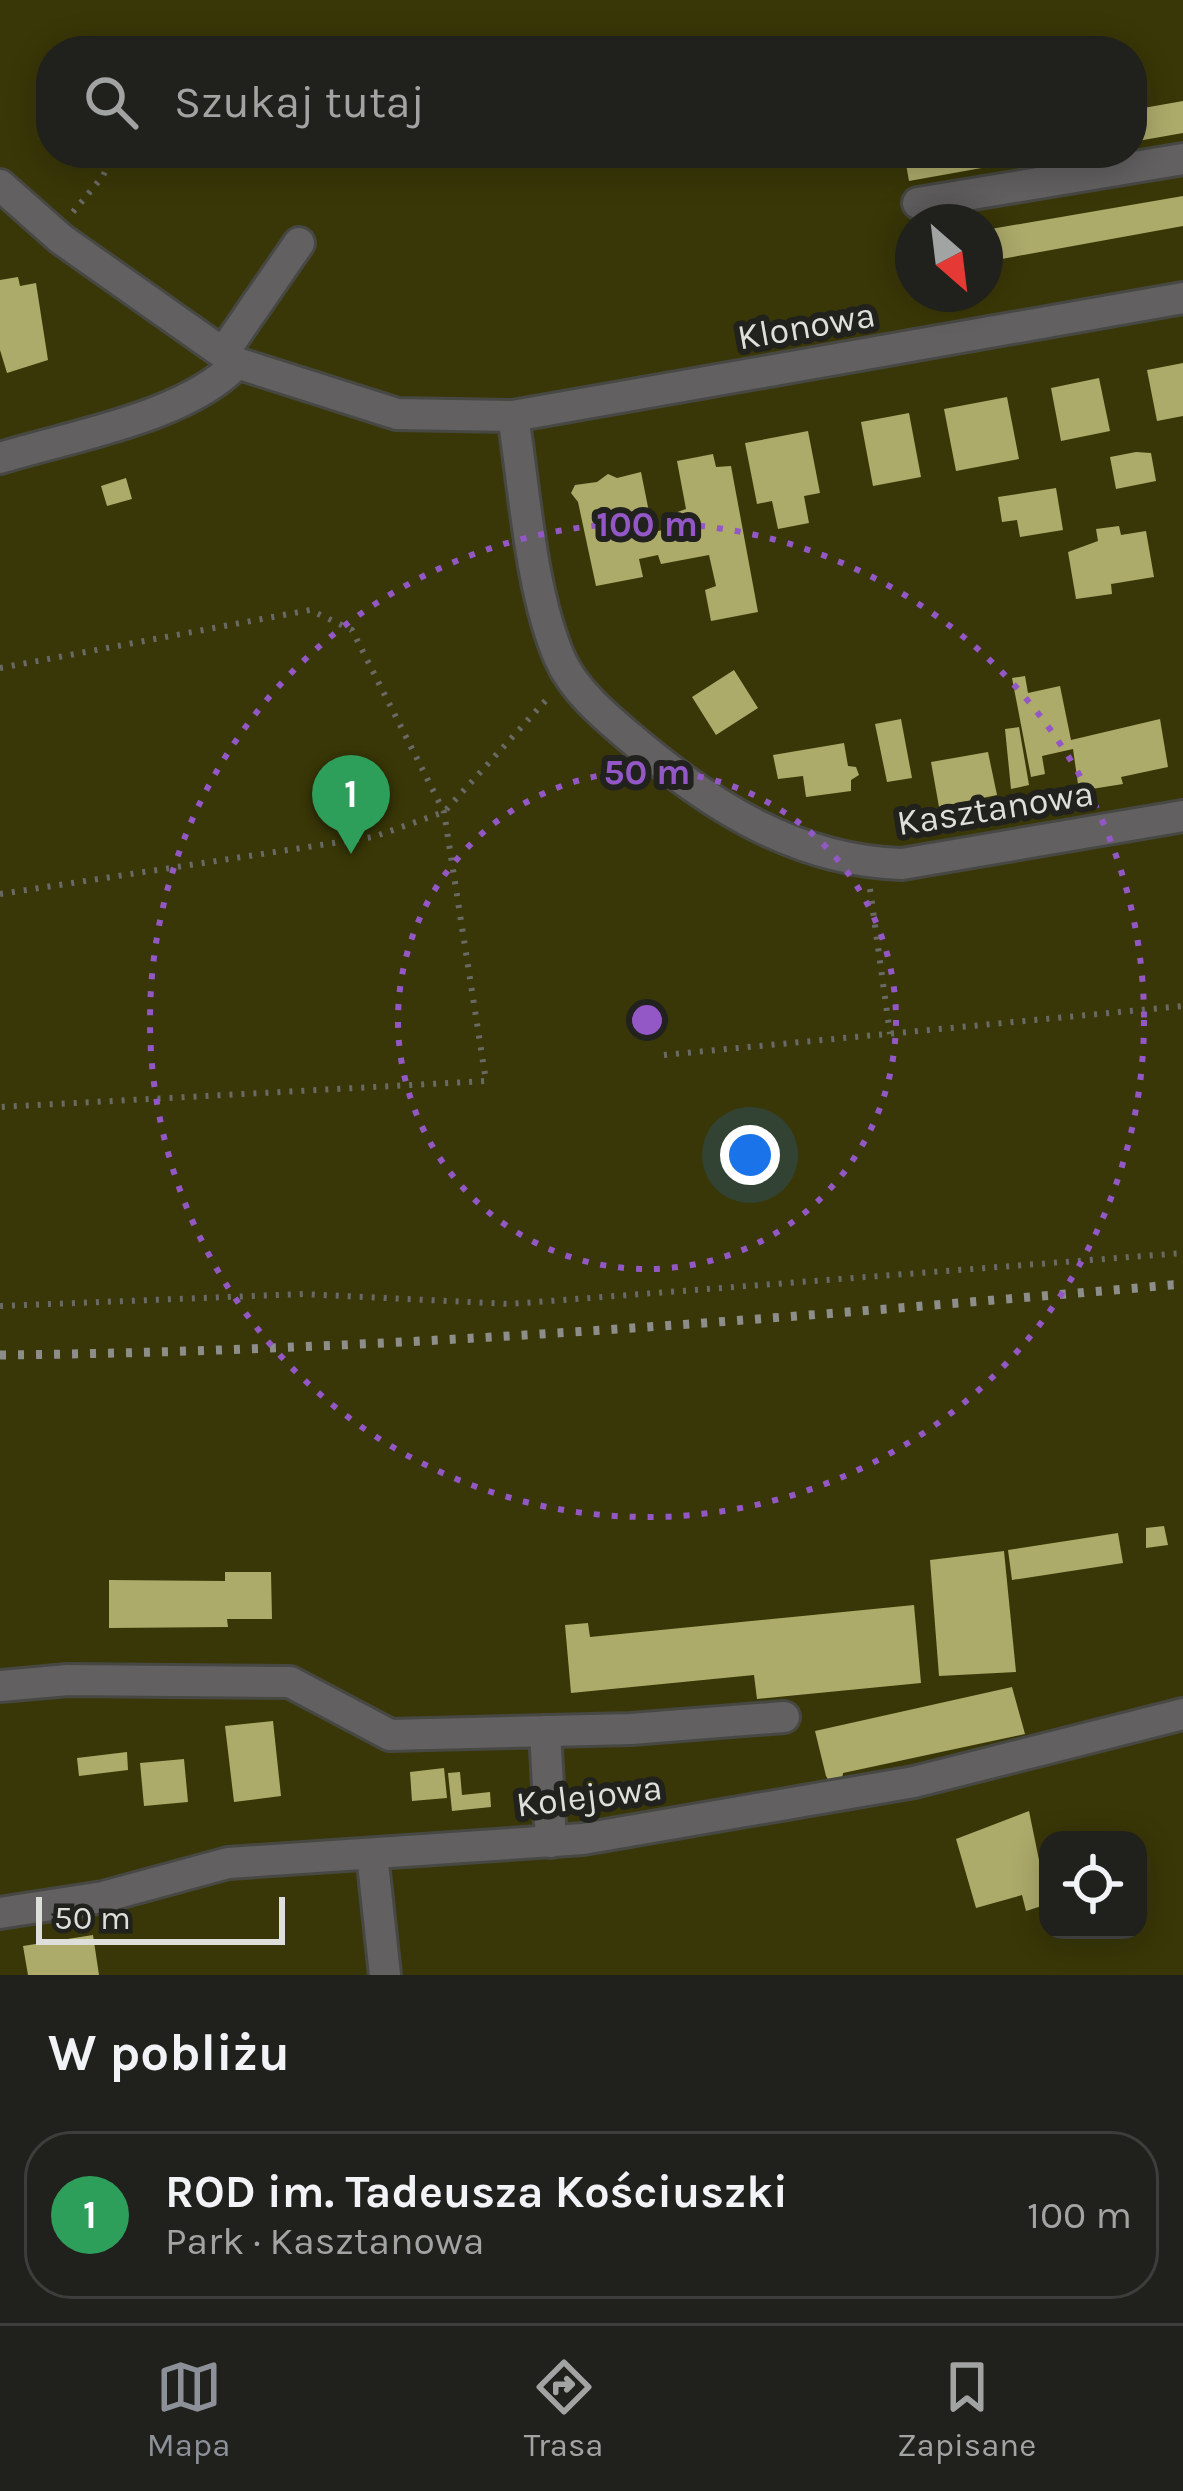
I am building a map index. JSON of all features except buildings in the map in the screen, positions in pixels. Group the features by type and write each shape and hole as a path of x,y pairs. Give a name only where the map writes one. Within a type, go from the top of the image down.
{"street":[{"path":"1147,164 1183,158"},
{"path":"918,203 1124,168"},
{"name":"Klonowa","path":"0,185 61,239 230,358 397,414 513,416 1183,298"},
{"path":"0,458 185,400 221,380 299,243"},
{"name":"Kasztanowa","path":"513,416 545,612 568,677 614,724 703,796 791,842 866,863 952,859 1183,816"},
{"path":"0,1686 68,1680 290,1682 390,1735 784,1717"},
{"name":"Kolejowa","path":"0,1913 103,1897 228,1863 551,1842 914,1782 1183,1714"},
{"path":"545,1731 551,1842"},
{"path":"372,1854 385,1975"}],"path":[{"path":"71,215 106,168"},
{"path":"0,668 310,610 352,630 444,812 486,1081 0,1107"},
{"path":"0,894 373,837 444,812 555,692"},
{"path":"866,863 890,1034"},
{"path":"664,1055 1183,1006"},
{"path":"0,1306 303,1294 511,1304 1183,1253"}],"shaded area":[{"path":"0,0 1183,0 1183,1975 0,1975"}],"railway":[{"path":"0,1355 444,1340 1183,1284"}],"place":[{"name":"ROD im. Tadeusza Kościuszki","path":"351,854"}]}
